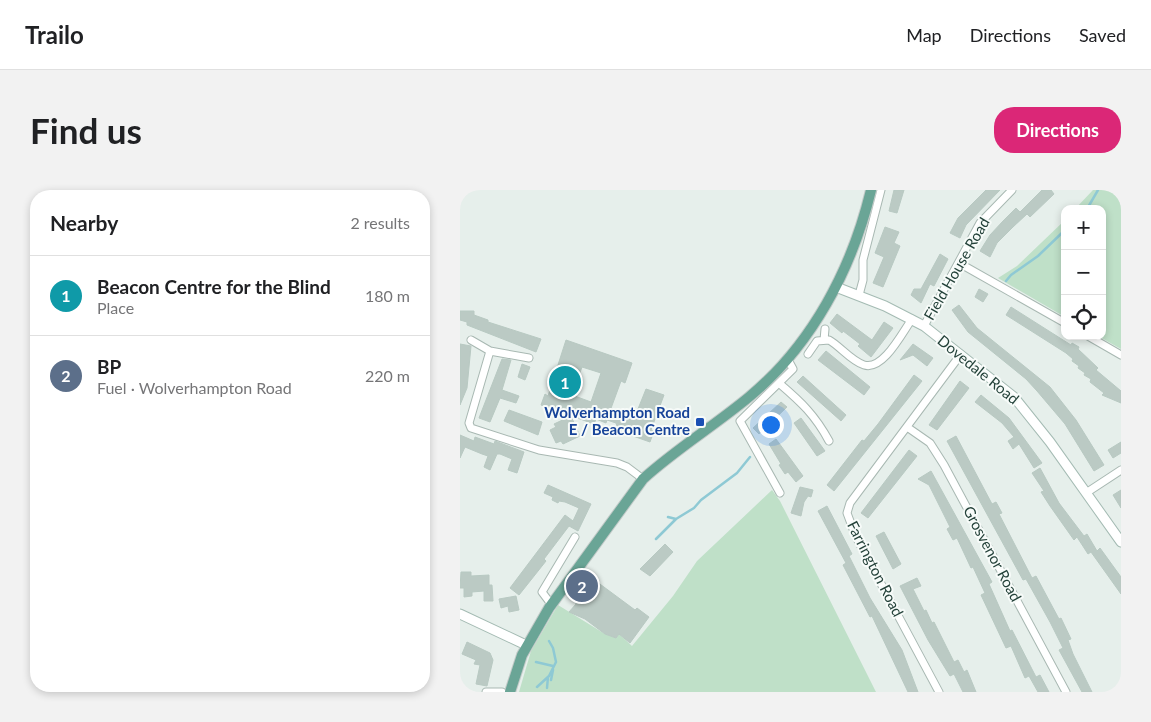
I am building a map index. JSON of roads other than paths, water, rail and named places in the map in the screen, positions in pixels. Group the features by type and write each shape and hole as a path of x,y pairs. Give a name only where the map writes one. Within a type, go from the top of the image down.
{"main road":[{"path":"510,692 526,645 551,604 643,479 662,462 750,396 787,358 819,316 836,287 855,247 871,190"}],"street":[{"path":"859,295 863,280 863,260 881,190"},
{"name":"Field House Road","path":"924,326 980,223 1012,190"},
{"path":"959,263 1061,321"},
{"name":"Dovedale Road","path":"836,287 859,295 924,326 1025,407 1121,542"},
{"path":"808,354 817,340 824,340 837,344 861,364 875,365 882,361 912,319"},
{"path":"824,340 825,329"},
{"path":"471,340 490,351 529,358"},
{"path":"1095,340 1121,355"},
{"path":"490,351 469,423 471,428 539,450 617,463 627,467 643,479"},
{"name":"Farrington Road","path":"939,692 856,537 847,513 850,503 961,354"},
{"path":"780,493 740,421 794,369 787,358"},
{"path":"780,384 818,420 829,441"},
{"name":"Grosvenor Road","path":"906,427 930,443 944,465 1066,692"},
{"path":"1086,493 1121,470"},
{"path":"551,604 542,592 575,537"},
{"path":"460,614 526,645"},
{"path":"486,692 502,692"}],"waterway":[{"path":"1089,205 1098,190"},
{"path":"1006,281 1011,275 1038,256 1061,234"},
{"path":"656,539 676,519 694,508 701,500 737,473 750,457"},
{"path":"668,517 676,519"},
{"path":"537,687 549,676 556,662 553,648 549,641"},
{"path":"536,662 553,666"},
{"path":"551,680 553,670"},
{"path":"547,688 548,677"}],"place":[{"name":"Beacon Centre for the Blind","path":"565,382"},
{"name":"Wolverhampton Road E / Beacon Centre","path":"700,422"},
{"name":"BP","path":"582,586"}]}
